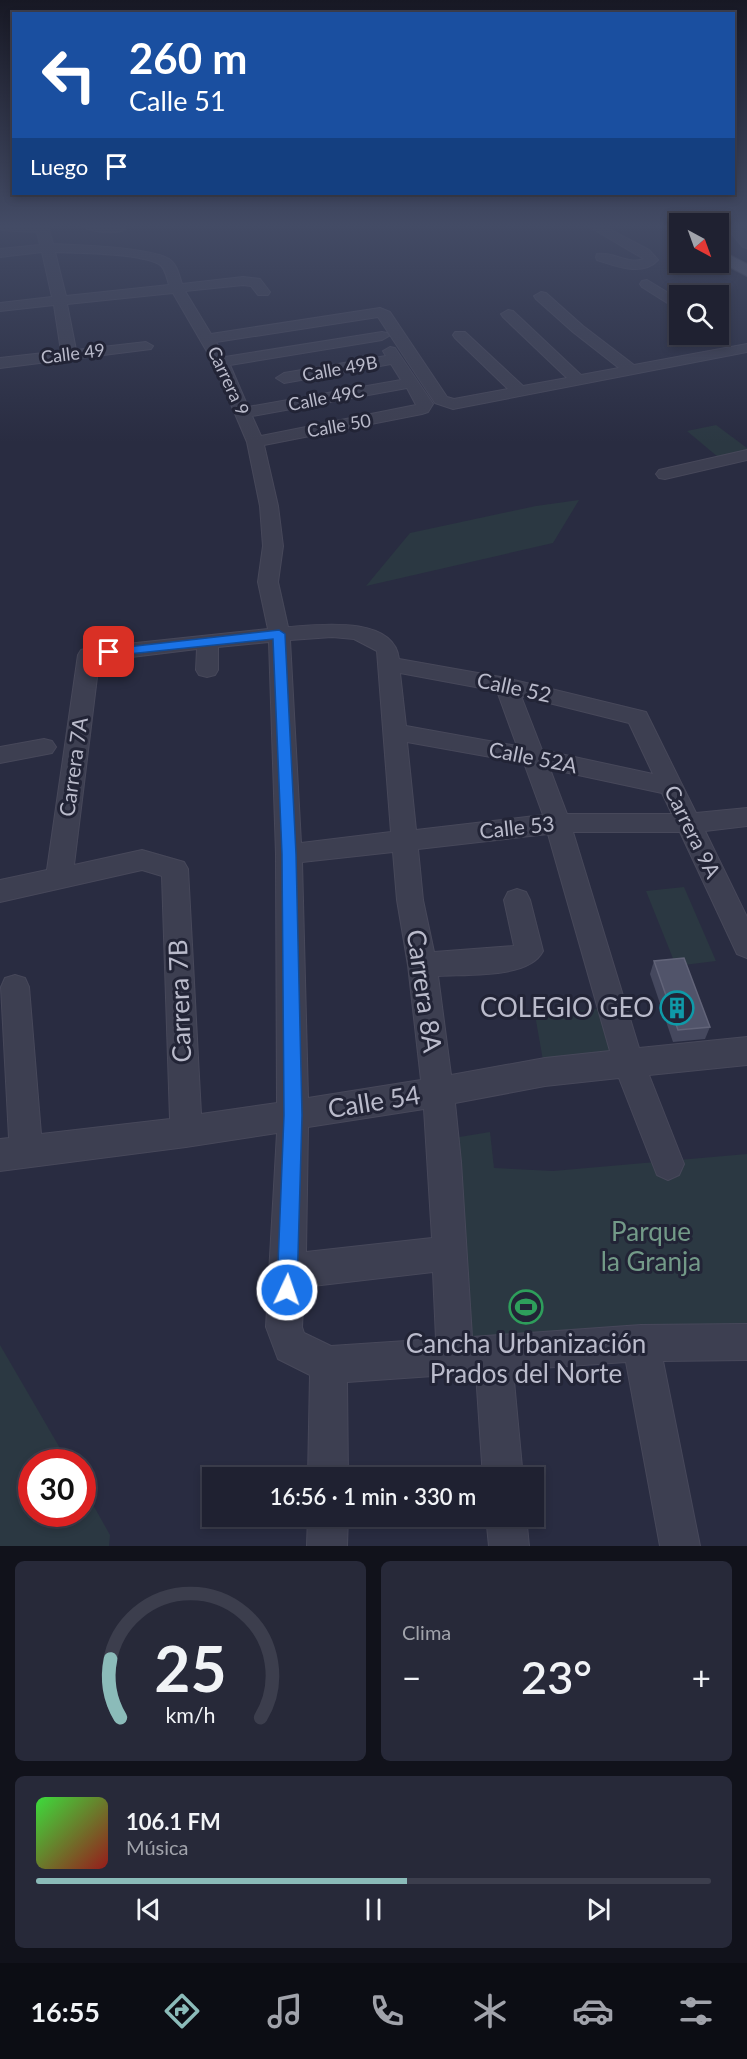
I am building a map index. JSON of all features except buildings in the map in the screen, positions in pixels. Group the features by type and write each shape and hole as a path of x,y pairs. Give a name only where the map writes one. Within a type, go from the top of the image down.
{"street":[{"path":"0,307 84,298"},
{"name":"Carrera 9","path":"183,298 221,362 243,413 255,442 269,506 273,546 268,582 279,634 289,854 293,1115 284,1327 291,1346 329,1365"},
{"path":"543,298 578,330 631,370"},
{"path":"60,301 69,355"},
{"path":"208,339 375,314 385,315 441,400 453,404 743,349"},
{"path":"375,314 382,336 409,383"},
{"path":"508,314 578,380"},
{"path":"460,335 519,391"},
{"path":"221,362 382,336"},
{"path":"729,341 743,349"},
{"name":"Calle 49","path":"0,363 146,346"},
{"path":"271,354 297,403"},
{"name":"Calle 49B","path":"284,378 395,359"},
{"name":"Calle 49C","path":"243,413 409,383"},
{"name":"Calle 50","path":"255,442 422,410 425,404 409,383"},
{"path":"665,474 747,455"},
{"path":"207,670 208,641 279,634 352,631 374,638 381,643 387,649 390,664"},
{"name":"Carrera 7A","path":"58,878 89,655 208,641"},
{"name":"Calle 52","path":"390,664 506,685 638,717"},
{"name":"Carrera 8A","path":"390,664 410,900 422,965 445,1162 455,1355"},
{"path":"506,685 558,823 629,1064 668,1164"},
{"name":"Carrera 9A","path":"638,717 747,945"},
{"name":"Calle 52A","path":"395,732 534,757 670,786"},
{"path":"0,755 44,747"},
{"name":"Calle 53","path":"289,854 558,823 688,823 747,817"},
{"name":"Carrera 7B","path":"58,878 142,860 175,869 186,1132"},
{"path":"0,891 58,878"},
{"path":"422,965 516,959 529,951 517,900"},
{"path":"13,1154 15,987"},
{"name":"Calle 54","path":"13,1154 186,1132 438,1092 544,1072 747,1051"},
{"path":"288,1272 448,1253"},
{"path":"328,1467 329,1365 641,1343 747,1342"},
{"path":"641,1343 680,1546"},
{"path":"493,1353 502,1467"},
{"path":"327,1546 328,1527"},
{"path":"507,1527 509,1546"}],"green space":[{"path":"716,425 747,448 747,451 718,457 687,431"},
{"path":"579,500 553,543 366,586 410,533 536,506"},
{"path":"684,887 716,961 676,966 646,891"},
{"path":"626,1006 629,1064 545,1072 535,1015"},
{"name":"Parque la Granja","path":"490,1132 494,1168 553,1171 747,1154 747,1328 464,1339 447,1139"},
{"path":"0,1345 60,1449 18,1449 18,1527 96,1527 96,1510 110,1535 109,1546 0,1546"}],"place":[{"name":"COLEGIO GEO","path":"677,1008"},
{"name":"Cancha Urbanización Prados del Norte","path":"526,1307"}],"route":[{"path":"109,652 279,634 289,854 293,1115 287,1290"}]}
